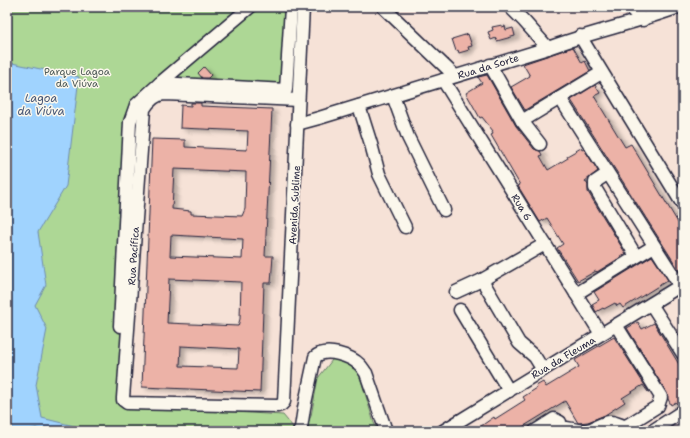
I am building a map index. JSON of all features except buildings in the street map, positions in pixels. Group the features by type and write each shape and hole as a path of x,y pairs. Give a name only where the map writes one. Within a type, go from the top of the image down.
{"street":[{"path":"116,405 130,122 136,105 250,7"},
{"path":"160,83 286,90 291,7"},
{"name":"Avenida Sublime","path":"284,402 303,7"},
{"path":"383,7 455,76"},
{"path":"510,7 548,48"},
{"path":"629,7 643,20"},
{"name":"Rua da Sorte","path":"297,124 548,48 580,36 643,20 679,7"},
{"path":"580,36 601,73 683,205"},
{"path":"490,65 522,121 540,144"},
{"path":"522,121 601,73"},
{"name":"Rua 6","path":"443,80 602,334"},
{"name":"Rua Pacífica","path":"284,402 278,406 127,403 123,400 123,398 144,109 155,97 160,94 298,100"},
{"path":"393,96 408,137 444,210"},
{"path":"560,98 607,174 681,285"},
{"path":"359,106 379,174 405,227"},
{"path":"607,174 595,182 595,188 636,256"},
{"path":"456,292 482,280 545,244"},
{"path":"576,294 654,246"},
{"path":"482,280 519,343 535,358 543,370"},
{"name":"Rua da Fleuma","path":"443,431 681,285"},
{"path":"651,304 683,354"},
{"path":"460,310 509,391"},
{"path":"535,431 554,419 567,426 583,430 588,430 608,422 626,426 658,406 661,397 616,325"},
{"path":"299,431 301,428 315,357 319,353 326,352 344,356 360,365 366,373 386,431"},
{"path":"646,414 653,430 683,411"},
{"path":"551,431 557,427 567,426"}],"green space":[{"name":"Parque Lagoa da Viúva","path":"7,7 298,7 293,96 167,88 137,112 119,405 283,415 293,427 293,431 7,431"},
{"path":"336,355 358,370 374,423 378,431 304,431 311,416 318,378"}],"water":[{"name":"Lagoa da Viúva","path":"7,62 79,77 66,186 38,232 46,285 35,305 47,329 36,385 42,418 82,428 84,431 43,431 36,428 24,431 7,431"}]}
